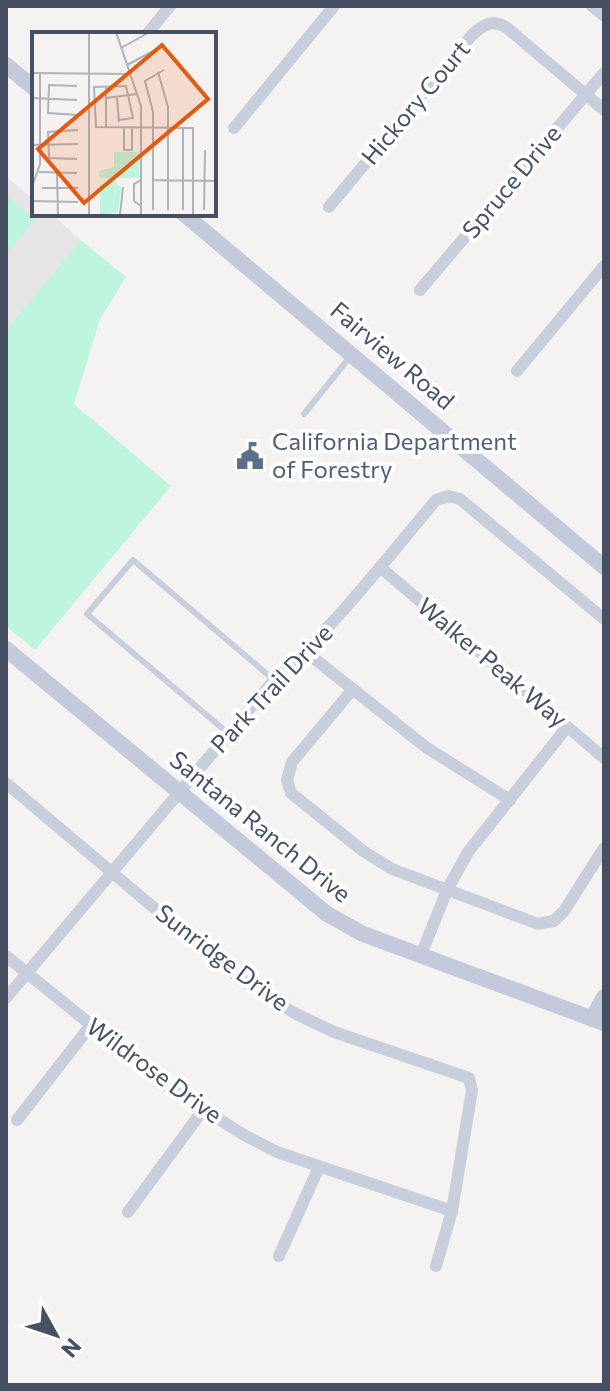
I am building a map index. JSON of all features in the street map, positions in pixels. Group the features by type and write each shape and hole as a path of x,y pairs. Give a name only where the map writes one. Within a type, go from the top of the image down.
{"street":[{"path":"149,32 170,6"},
{"path":"234,128 334,6"},
{"path":"592,6 604,16"},
{"name":"Hickory Court","path":"329,207 483,25 492,23 506,27 586,95"},
{"path":"6,65 32,86"},
{"name":"Spruce Drive","path":"420,290 604,73"},
{"path":"586,95 604,110"},
{"name":"Fairview Road","path":"186,216 604,567"},
{"path":"517,371 604,266"},
{"name":"Park Trail Drive","path":"6,998 274,680 306,652 342,613 436,500 448,496 460,499 604,619"},
{"name":"Walker Peak Way","path":"380,567 604,758"},
{"name":"Santana Ranch Drive","path":"6,649 327,914 363,934 598,1021"},
{"path":"306,652 427,748 510,800"},
{"path":"353,689 292,762 287,780 291,793 376,861 538,924 554,921 564,911 604,848"},
{"path":"421,955 447,890 468,852 567,727"},
{"name":"Sunridge Drive","path":"6,783 217,961 255,989 334,1032 469,1078 472,1090 452,1211"},
{"name":"Wildrose Drive","path":"6,956 168,1087 203,1110 277,1152 452,1211"},
{"path":"598,1021 604,997"},
{"path":"17,1120 91,1025"},
{"path":"128,1212 203,1110"},
{"path":"279,1256 319,1167"},
{"path":"436,1266 452,1211"}],"lane":[{"path":"304,414 352,355"},
{"path":"229,734 87,614 133,560 274,680"}],"shaded area":[{"path":"6,176 32,198 32,216 53,216 81,240 6,330"}],"green space":[{"path":"6,195 35,219 6,254"},
{"path":"81,240 126,277 100,319 74,404 171,486 35,650 6,626 6,330"}],"place":[{"name":"California Department of Forestry","path":"250,456"}]}
